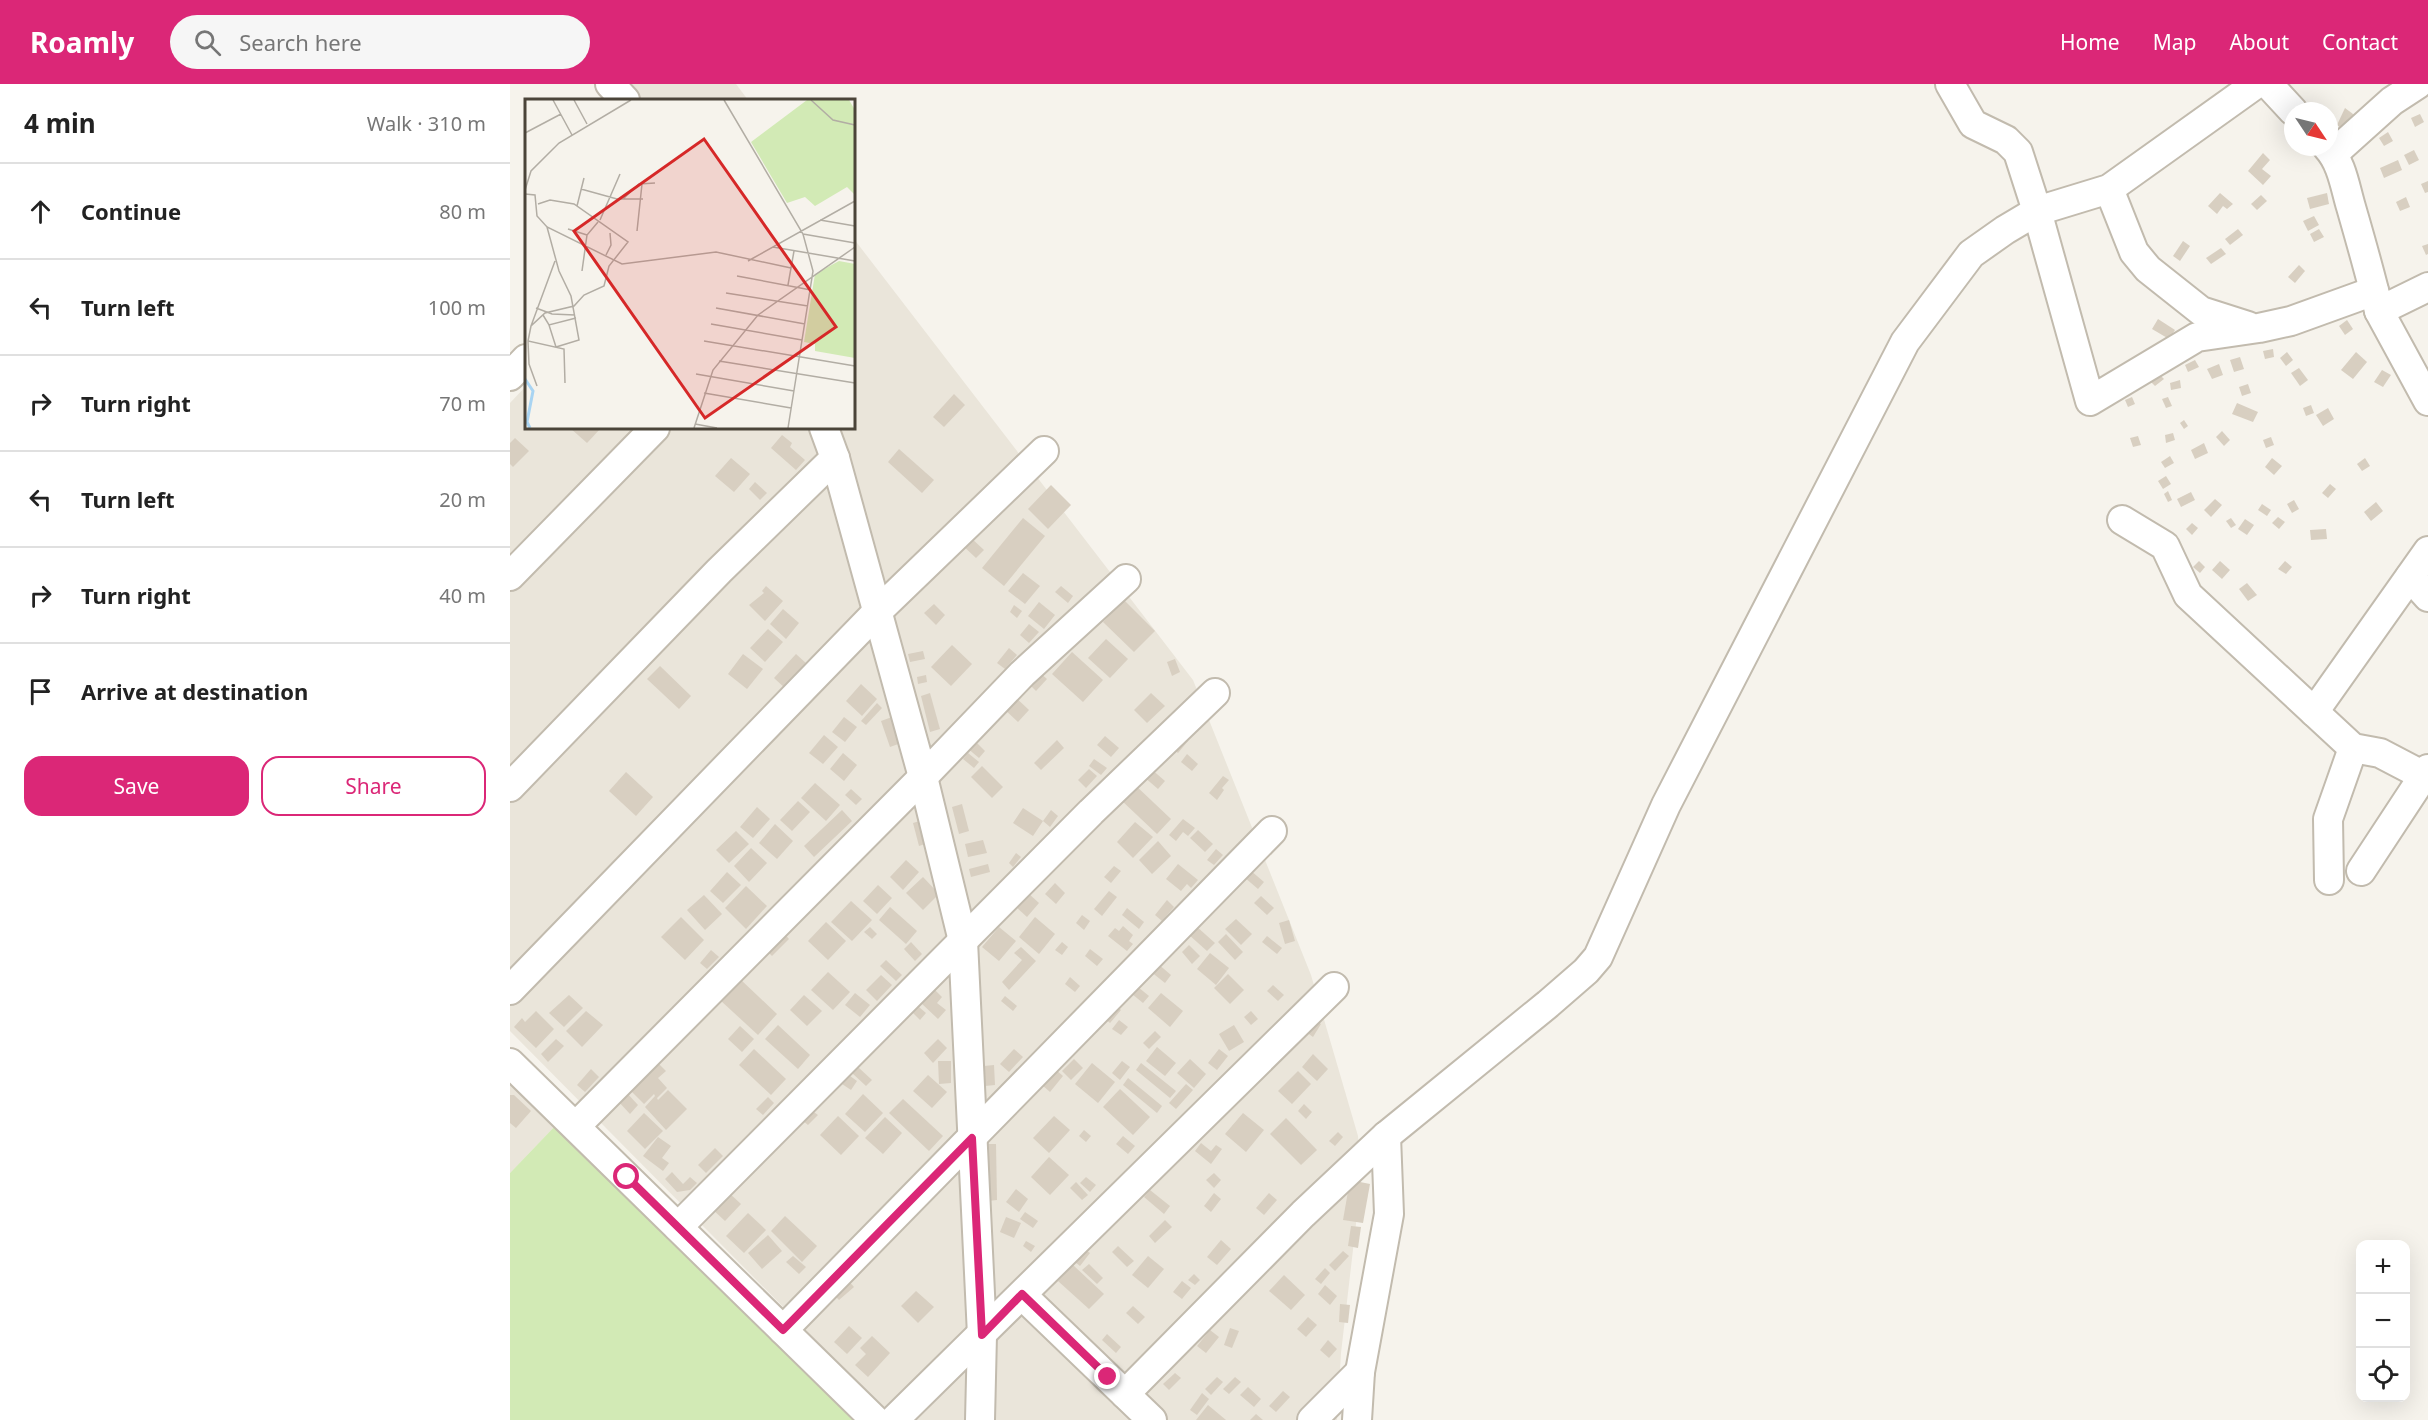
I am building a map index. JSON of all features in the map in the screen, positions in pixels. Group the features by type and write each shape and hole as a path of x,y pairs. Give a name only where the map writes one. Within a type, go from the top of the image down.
{"street":[{"path":"610,84 624,99"},
{"path":"1950,84 1973,124 2006,140 2018,152 2037,211 2090,401 2197,337 2259,328 2428,287"},
{"path":"1125,1394 1303,1214 1386,1136 1548,1004 1586,971 1598,957 1666,805 1905,342 1971,254 2037,211 2109,189 2256,84"},
{"path":"2268,84 2285,102"},
{"path":"2338,144 2392,100 2418,84"},
{"path":"2332,156 2347,192 2376,301 2428,401"},
{"path":"2109,189 2134,252 2148,269 2201,311 2259,328"},
{"path":"510,376 525,360"},
{"path":"510,576 654,429"},
{"path":"824,429 835,458 923,777 963,941 982,1335 980,1420"},
{"path":"510,990 877,612 1044,451"},
{"path":"510,787 711,579 835,458"},
{"path":"2122,520 2165,546 2188,595 2353,748 2380,753 2426,773 2361,871"},
{"path":"2314,712 2419,587 2428,551"},
{"path":"576,1126 923,777 1022,674 1126,579"},
{"path":"678,1227 1091,812 1215,693"},
{"path":"2329,880 2328,819 2353,748"},
{"path":"783,1330 1272,831"},
{"path":"894,1420 1334,987"},
{"path":"510,1063 875,1420"},
{"path":"1357,1420 1360,1372 1389,1214 1386,1136"},
{"path":"1022,1294 1152,1420"},
{"path":"1312,1420 1360,1372"}],"shaded area":[{"path":"624,84 736,84 747,99 636,99"},
{"path":"855,240 1193,680 1311,975 1358,1136 1361,1181 1341,1353 1337,1420 895,1420 510,1031 510,403 525,387 525,429 855,429"},
{"path":"510,1075 557,1124 510,1173"}],"green space":[{"path":"557,1124 857,1420 510,1420 510,1173"}],"building":[{"path":"2345,108 2357,117 2346,132 2338,126"},
{"path":"2420,114 2424,122 2415,127 2411,118"},
{"path":"2388,132 2393,141 2384,146 2379,138"},
{"path":"2414,150 2419,160 2409,165 2404,155"},
{"path":"2263,153 2270,160 2262,169 2271,176 2263,185 2248,171"},
{"path":"2398,160 2402,170 2384,178 2380,168"},
{"path":"2428,181 2428,192 2425,193 2421,184"},
{"path":"2220,193 2233,204 2227,209 2223,206 2217,214 2208,206"},
{"path":"2327,193 2329,204 2310,209 2307,198"},
{"path":"2261,195 2267,201 2257,210 2251,204"},
{"path":"2406,197 2410,207 2400,211 2396,202"},
{"path":"2314,216 2319,225 2308,231 2303,221"},
{"path":"2238,229 2243,235 2230,245 2225,239"},
{"path":"2319,229 2324,237 2314,242 2310,234"},
{"path":"2183,241 2190,246 2180,261 2173,256"},
{"path":"2428,244 2428,254 2426,255 2422,246"},
{"path":"2221,248 2226,254 2211,264 2206,258"},
{"path":"2299,265 2305,271 2295,283 2288,277"},
{"path":"2158,319 2175,330 2169,339 2152,329"},
{"path":"2347,320 2353,329 2345,335 2339,326"},
{"path":"2273,349 2274,357 2265,359 2263,351"},
{"path":"2287,352 2293,360 2286,366 2280,358"},
{"path":"2356,352 2367,362 2353,379 2341,370"},
{"path":"2240,357 2244,369 2234,372 2230,360"},
{"path":"2195,360 2199,367 2188,372 2185,365"},
{"path":"2219,364 2223,375 2212,379 2207,369"},
{"path":"2299,368 2308,380 2300,386 2291,373"},
{"path":"2382,370 2391,375 2383,387 2374,382"},
{"path":"2159,374 2164,379 2155,386 2150,381"},
{"path":"2180,380 2181,388 2171,390 2170,383"},
{"path":"2248,384 2251,393 2242,396 2239,387"},
{"path":"954,394 965,405 944,427 933,417"},
{"path":"2132,397 2135,404 2128,407 2125,400"},
{"path":"2168,397 2172,406 2166,408 2162,399"},
{"path":"2237,403 2258,412 2253,422 2232,414"},
{"path":"2311,405 2314,413 2306,416 2303,408"},
{"path":"2328,408 2334,419 2323,426 2316,415"},
{"path":"2184,420 2188,426 2184,429 2180,423"},
{"path":"571,429 600,429 587,443"},
{"path":"2222,431 2230,440 2224,446 2216,437"},
{"path":"2173,433 2175,440 2166,443 2165,435"},
{"path":"782,435 792,443 790,447 805,460 796,470 771,448"},
{"path":"2138,436 2141,445 2133,447 2130,438"},
{"path":"2271,437 2274,445 2266,448 2263,440"},
{"path":"515,438 529,451 513,467 510,464 510,443"},
{"path":"2204,443 2208,453 2195,459 2191,450"},
{"path":"899,449 934,480 922,493 888,462"},
{"path":"2170,456 2174,463 2165,468 2161,462"},
{"path":"731,458 750,474 734,492 715,476"},
{"path":"2272,458 2282,466 2274,475 2265,467"},
{"path":"2365,458 2370,466 2362,471 2357,464"},
{"path":"2166,476 2171,484 2163,489 2158,481"},
{"path":"755,482 767,493 760,500 749,489"},
{"path":"2330,484 2336,489 2328,498 2322,493"},
{"path":"1051,485 1071,505 1048,529 1028,509"},
{"path":"2168,491 2172,500 2168,502 2164,494"},
{"path":"2191,492 2195,500 2181,507 2177,499"},
{"path":"2215,499 2222,505 2211,517 2204,510"},
{"path":"2294,500 2299,509 2292,513 2287,504"},
{"path":"2376,502 2383,511 2371,521 2364,512"},
{"path":"2262,504 2271,510 2267,516 2258,510"},
{"path":"2278,517 2285,522 2279,529 2272,523"},
{"path":"1023,518 1045,536 1004,586 982,568"},
{"path":"2231,518 2236,525 2231,528 2226,521"},
{"path":"2245,519 2254,525 2247,535 2238,529"},
{"path":"2192,523 2198,528 2192,535 2186,529"},
{"path":"2326,529 2327,539 2311,540 2310,530"},
{"path":"969,536 984,550 976,558 961,544"},
{"path":"2199,561 2205,567 2200,573 2193,567"},
{"path":"2220,561 2230,570 2222,579 2212,570"},
{"path":"2285,561 2292,567 2286,574 2278,569"},
{"path":"1023,573 1040,586 1025,604 1008,591"},
{"path":"2247,583 2257,595 2248,601 2239,589"},
{"path":"766,586 783,601 765,621 749,605 764,593 762,591"},
{"path":"1061,586 1073,596 1068,603 1055,592"},
{"path":"1124,600 1155,631 1134,652 1103,622"},
{"path":"1039,602 1055,615 1044,629 1028,616"},
{"path":"934,604 945,615 936,625 924,613"},
{"path":"1014,605 1022,611 1017,618 1010,612"},
{"path":"783,609 799,623 786,639 770,624"},
{"path":"1029,624 1039,632 1029,643 1020,635"},
{"path":"768,629 783,642 765,662 750,648"},
{"path":"1106,639 1128,659 1110,678 1088,658"},
{"path":"952,645 972,664 951,686 931,667"},
{"path":"1009,648 1017,655 1005,669 997,663"},
{"path":"923,651 925,659 910,662 908,654"},
{"path":"1072,652 1103,680 1083,702 1052,674"},
{"path":"743,654 763,669 747,689 728,674"},
{"path":"796,654 808,665 786,689 774,678"},
{"path":"1175,659 1180,672 1172,676 1167,662"},
{"path":"660,666 691,696 679,709 647,679"},
{"path":"1039,672 1047,679 1036,691 1028,683"},
{"path":"926,675 927,682 918,684 917,677"},
{"path":"861,684 877,699 862,716 846,701"},
{"path":"930,693 940,729 930,732 921,696"},
{"path":"1151,693 1165,706 1147,723 1134,710"},
{"path":"1014,696 1029,710 1018,722 1003,708"},
{"path":"877,703 882,708 866,725 861,721"},
{"path":"844,717 857,727 845,742 832,732"},
{"path":"892,717 901,743 890,747 881,721"},
{"path":"824,735 838,747 823,764 809,753"},
{"path":"1105,736 1119,748 1111,757 1097,745"},
{"path":"1182,736 1188,741 1178,753 1172,748"},
{"path":"973,739 985,751 979,758 966,747"},
{"path":"1057,740 1064,748 1041,770 1034,763"},
{"path":"843,753 857,765 844,781 830,769"},
{"path":"968,753 979,762 974,768 963,759"},
{"path":"1187,754 1198,764 1192,771 1181,762"},
{"path":"1094,759 1107,768 1101,775 1089,766"},
{"path":"982,766 1003,787 992,798 971,777"},
{"path":"1150,768 1165,781 1158,789 1143,776"},
{"path":"1089,769 1097,776 1086,788 1078,780"},
{"path":"626,772 653,797 636,816 609,791"},
{"path":"1223,776 1229,780 1222,788 1224,790 1217,800 1209,793"},
{"path":"815,783 840,805 826,821 801,798"},
{"path":"1134,784 1171,819 1157,834 1120,799"},
{"path":"851,789 862,799 856,805 845,795"},
{"path":"798,801 810,812 792,831 780,820"},
{"path":"962,804 969,831 959,834 952,807"},
{"path":"757,807 770,819 753,838 740,827"},
{"path":"1023,808 1043,821 1033,836 1013,823"},
{"path":"842,810 852,821 814,857 804,846"},
{"path":"1051,810 1058,816 1050,827 1043,821"},
{"path":"1183,819 1195,828 1188,836 1183,832 1176,841 1169,835"},
{"path":"923,820 928,843 919,846 913,823"},
{"path":"1135,822 1153,837 1133,858 1117,842"},
{"path":"775,824 793,841 777,859 759,843"},
{"path":"1198,830 1213,844 1205,852 1190,838"},
{"path":"736,831 749,844 729,863 716,850"},
{"path":"983,840 987,853 968,857 965,844"},
{"path":"1158,841 1171,856 1152,874 1139,860"},
{"path":"751,848 767,863 749,882 734,866"},
{"path":"1216,849 1223,855 1214,865 1207,860"},
{"path":"1016,853 1021,857 1013,867 1009,863"},
{"path":"906,860 919,872 903,890 890,877"},
{"path":"988,864 990,872 971,877 969,869"},
{"path":"1178,864 1198,880 1191,888 1187,884 1181,891 1166,879"},
{"path":"1114,866 1121,871 1111,883 1104,877"},
{"path":"1250,870 1264,882 1258,889 1244,877"},
{"path":"727,872 741,885 723,903 710,891"},
{"path":"923,877 939,894 923,910 906,893"},
{"path":"1055,883 1065,893 1056,904 1045,894"},
{"path":"878,885 892,898 877,914 863,901"},
{"path":"746,886 767,906 746,929 725,908"},
{"path":"1109,891 1117,897 1102,916 1094,909"},
{"path":"1028,893 1039,903 1027,917 1016,907"},
{"path":"704,895 722,914 705,930 687,910"},
{"path":"1261,896 1274,908 1267,915 1254,903"},
{"path":"1167,900 1174,907 1162,921 1155,915"},
{"path":"851,901 872,920 852,941 831,922"},
{"path":"890,907 917,931 906,944 879,920"},
{"path":"1127,908 1144,922 1139,929 1122,915"},
{"path":"1082,915 1090,921 1084,930 1076,923"},
{"path":"681,917 704,940 685,960 661,937"},
{"path":"1035,917 1055,934 1039,954 1019,937"},
{"path":"1236,919 1252,934 1241,945 1225,929"},
{"path":"1289,920 1295,941 1285,944 1279,923"},
{"path":"826,922 846,941 828,960 808,941"},
{"path":"1123,926 1133,935 1129,941 1133,944 1127,951 1108,936 1115,928 1119,931"},
{"path":"1196,926 1215,943 1207,951 1188,934"},
{"path":"870,927 877,934 872,939 864,932"},
{"path":"999,927 1016,941 999,961 982,947"},
{"path":"782,931 789,939 772,956 764,948"},
{"path":"1226,934 1243,952 1235,960 1218,942"},
{"path":"1267,936 1282,948 1277,954 1262,942"},
{"path":"911,942 922,954 915,961 904,949"},
{"path":"1062,942 1068,947 1062,955 1055,950"},
{"path":"1189,945 1200,956 1192,964 1182,952"},
{"path":"1021,947 1036,961 1009,990 1002,982 1022,960 1014,953"},
{"path":"1090,949 1103,959 1097,966 1085,956"},
{"path":"711,950 719,957 707,969 700,963"},
{"path":"1210,953 1229,968 1216,985 1197,969"},
{"path":"886,960 902,975 896,981 880,966"},
{"path":"1157,963 1171,975 1165,983 1150,971"},
{"path":"828,972 850,992 833,1010 811,990"},
{"path":"1228,974 1244,990 1230,1004 1214,988"},
{"path":"881,975 892,985 877,1001 866,990"},
{"path":"1070,977 1080,986 1075,992 1065,984"},
{"path":"740,979 777,1014 758,1035 720,1000"},
{"path":"1273,985 1284,995 1278,1001 1267,991"},
{"path":"1138,987 1149,996 1143,1003 1132,994"},
{"path":"933,988 942,997 937,1003 946,1010 938,1019 920,1002"},
{"path":"855,993 870,1005 860,1017 845,1005"},
{"path":"1161,993 1183,1011 1170,1027 1148,1008"},
{"path":"569,995 583,1008 564,1027 549,1013"},
{"path":"804,995 822,1011 807,1026 790,1010"},
{"path":"1005,996 1017,1006 1013,1011 1001,1001"},
{"path":"1114,1004 1121,1010 1110,1023 1103,1017"},
{"path":"919,1007 926,1013 920,1020 913,1013"},
{"path":"536,1011 554,1029 536,1048 514,1027 522,1018 525,1022"},
{"path":"586,1011 603,1025 582,1047 566,1031"},
{"path":"1251,1011 1258,1019 1251,1025 1244,1017"},
{"path":"1310,1017 1321,1024 1313,1037 1302,1029"},
{"path":"1119,1020 1128,1027 1121,1035 1112,1029"},
{"path":"778,1025 810,1055 798,1069 765,1039"},
{"path":"1234,1025 1244,1042 1229,1051 1219,1034"},
{"path":"740,1026 754,1039 742,1052 728,1039"},
{"path":"1155,1031 1161,1037 1149,1049 1143,1043"},
{"path":"556,1039 564,1046 548,1062 541,1054"},
{"path":"938,1039 947,1048 933,1063 924,1053"},
{"path":"1157,1047 1176,1063 1165,1076 1146,1061"},
{"path":"754,1049 786,1079 771,1095 739,1065"},
{"path":"1014,1049 1023,1057 1009,1072 1000,1064"},
{"path":"1219,1049 1228,1056 1217,1070 1208,1063"},
{"path":"1313,1054 1328,1069 1317,1081 1302,1067"},
{"path":"1074,1059 1083,1068 1071,1080 1062,1071"},
{"path":"1190,1059 1206,1074 1194,1088 1177,1073"},
{"path":"655,1060 666,1071 658,1078 667,1088 657,1098 658,1100 668,1090 687,1109 666,1130 645,1107 655,1096 654,1094 644,1104 627,1087"},
{"path":"938,1061 951,1061 951,1083 939,1084"},
{"path":"1122,1061 1130,1067 1120,1080 1112,1073"},
{"path":"1092,1063 1115,1082 1098,1103 1075,1084"},
{"path":"1141,1063 1176,1091 1170,1098 1136,1070"},
{"path":"994,1065 995,1085 985,1086 984,1066"},
{"path":"858,1067 872,1080 866,1086 852,1073"},
{"path":"591,1069 599,1077 585,1092 577,1085"},
{"path":"1055,1069 1063,1076 1050,1092 1042,1085"},
{"path":"1298,1071 1311,1084 1292,1104 1278,1091"},
{"path":"846,1073 857,1081 851,1090 839,1082"},
{"path":"928,1075 947,1092 932,1108 913,1091"},
{"path":"1128,1078 1162,1106 1157,1113 1123,1085"},
{"path":"1186,1084 1193,1090 1176,1109 1169,1103"},
{"path":"1120,1089 1150,1117 1133,1135 1103,1107"},
{"path":"626,1092 638,1105 630,1114 617,1100"},
{"path":"863,1094 883,1113 865,1132 845,1114"},
{"path":"510,1095 514,1095 531,1111 516,1128 510,1123"},
{"path":"768,1097 774,1103 763,1115 756,1109"},
{"path":"903,1099 943,1136 929,1151 889,1113"},
{"path":"1304,1104 1312,1112 1306,1119 1298,1111"},
{"path":"811,1110 818,1115 808,1125 802,1120"},
{"path":"644,1113 663,1131 645,1149 627,1131"},
{"path":"1243,1113 1264,1130 1246,1152 1225,1134"},
{"path":"838,1116 859,1136 841,1155 820,1135"},
{"path":"1054,1116 1070,1130 1049,1153 1033,1138"},
{"path":"885,1117 902,1133 883,1154 865,1138"},
{"path":"1286,1118 1317,1150 1301,1165 1270,1134"},
{"path":"1084,1130 1091,1136 1086,1142 1079,1136"},
{"path":"1338,1132 1343,1137 1335,1146 1329,1141"},
{"path":"1123,1136 1135,1146 1128,1154 1116,1144"},
{"path":"658,1137 671,1146 662,1158 669,1163 663,1171 643,1156"},
{"path":"1201,1143 1211,1151 1216,1145 1222,1149 1211,1164 1195,1151"},
{"path":"986,1144 996,1144 997,1200 988,1201"},
{"path":"715,1148 723,1156 706,1173 698,1165"},
{"path":"1049,1157 1069,1175 1050,1195 1031,1177"},
{"path":"672,1172 683,1184 690,1177 697,1183 690,1190 677,1192 665,1179"},
{"path":"1214,1173 1221,1180 1214,1188 1206,1180"},
{"path":"1086,1177 1096,1185 1090,1192 1080,1183"},
{"path":"1350,1180 1370,1184 1363,1223 1343,1220"},
{"path":"1076,1182 1088,1195 1082,1200 1070,1188"},
{"path":"1016,1189 1028,1199 1019,1212 1006,1202"},
{"path":"1150,1190 1170,1206 1164,1214 1144,1197"},
{"path":"727,1191 741,1204 725,1221 711,1208"},
{"path":"1214,1193 1221,1199 1211,1212 1204,1206"},
{"path":"1269,1193 1277,1200 1264,1215 1256,1208"},
{"path":"1025,1212 1038,1221 1033,1228 1020,1219"},
{"path":"748,1213 766,1230 744,1253 726,1236"},
{"path":"785,1216 817,1246 802,1262 771,1231"},
{"path":"1006,1217 1021,1223 1014,1238 1000,1232"},
{"path":"1165,1220 1172,1227 1155,1243 1149,1236"},
{"path":"1351,1226 1361,1227 1358,1248 1348,1246"},
{"path":"768,1235 782,1251 762,1269 748,1253"},
{"path":"1221,1240 1231,1249 1217,1265 1207,1257"},
{"path":"1026,1241 1035,1246 1031,1252 1023,1246"},
{"path":"1080,1246 1090,1253 1080,1266 1071,1259"},
{"path":"1118,1246 1134,1261 1127,1267 1112,1252"},
{"path":"1343,1251 1349,1256 1335,1271 1329,1265"},
{"path":"793,1256 806,1267 799,1274 786,1262"},
{"path":"1148,1256 1164,1269 1148,1288 1132,1275"},
{"path":"1089,1264 1103,1278 1097,1284 1082,1270"},
{"path":"1073,1265 1104,1294 1089,1309 1058,1281"},
{"path":"1325,1268 1330,1273 1321,1284 1315,1279"},
{"path":"1194,1274 1200,1280 1195,1285 1188,1280"},
{"path":"1284,1275 1305,1295 1291,1310 1269,1291"},
{"path":"846,1278 854,1287 839,1300 831,1292"},
{"path":"1182,1281 1191,1288 1182,1299 1173,1292"},
{"path":"1325,1285 1337,1296 1330,1305 1318,1294"},
{"path":"916,1291 934,1307 918,1323 901,1306"},
{"path":"1340,1304 1350,1305 1348,1323 1339,1322"},
{"path":"1133,1306 1145,1317 1138,1324 1126,1313"},
{"path":"1308,1317 1317,1325 1306,1337 1297,1329"},
{"path":"849,1326 862,1338 847,1354 834,1342"},
{"path":"1230,1328 1239,1331 1232,1348 1224,1345"},
{"path":"1210,1330 1219,1337 1206,1353 1197,1346"},
{"path":"1107,1334 1121,1347 1116,1353 1102,1340"},
{"path":"872,1336 890,1353 868,1377 855,1365 866,1354 860,1348"},
{"path":"1328,1340 1337,1349 1329,1358 1320,1350"},
{"path":"1175,1373 1181,1378 1169,1390 1163,1384"},
{"path":"1217,1377 1223,1382 1211,1395 1205,1389"},
{"path":"1235,1377 1241,1382 1229,1394 1223,1389"},
{"path":"1248,1387 1261,1399 1254,1407 1240,1395"},
{"path":"1283,1391 1290,1397 1276,1412 1269,1406"},
{"path":"1202,1393 1209,1399 1197,1415 1190,1410"},
{"path":"1208,1405 1226,1420 1196,1420"},
{"path":"1256,1414 1263,1420 1250,1420"}],"route":[{"path":"627,1177 783,1330 972,1138 982,1335 1022,1294 1108,1377"}]}
